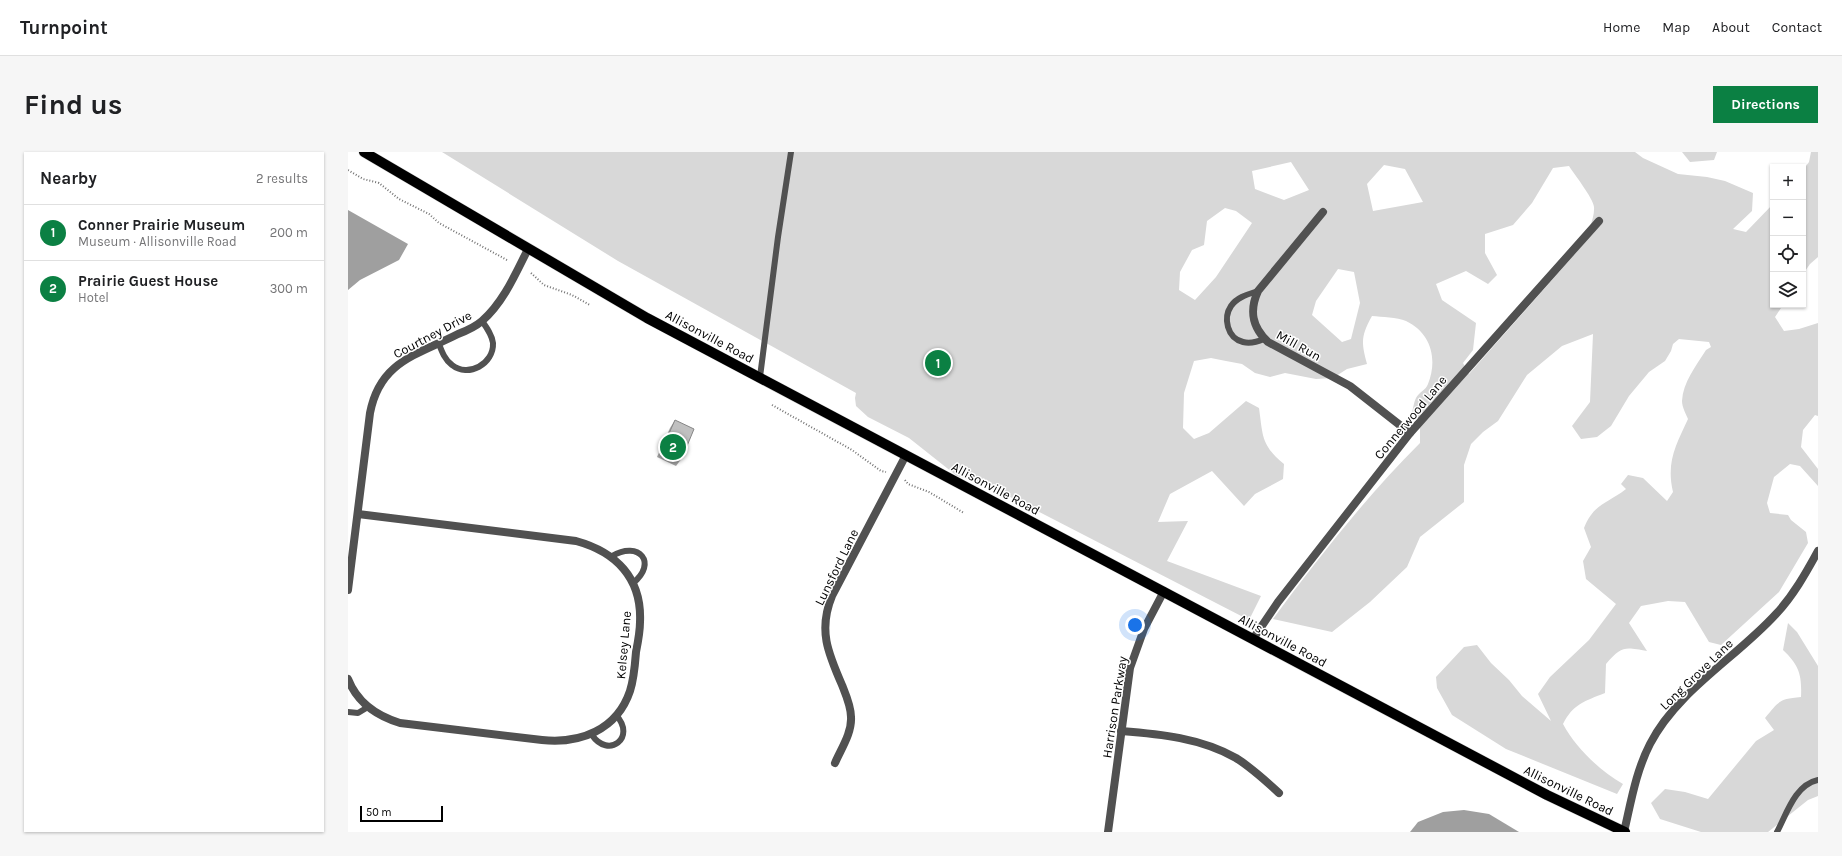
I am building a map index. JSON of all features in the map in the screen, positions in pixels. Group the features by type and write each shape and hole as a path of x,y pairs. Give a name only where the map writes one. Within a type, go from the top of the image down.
{"main road":[{"name":"Allisonville Road","path":"364,152 647,318 1547,795 1625,832"}],"street":[{"name":"Mill Run","path":"1323,212 1258,291 1254,301 1252,316 1254,325 1264,339 1283,352 1350,386 1410,433"},
{"name":"Connerwood Lane","path":"1253,639 1278,602 1410,433 1599,221"},
{"name":"Courtney Drive","path":"348,590 370,413 380,383 396,365 416,353 439,344 482,321 500,298 528,249"},
{"name":"Lunsford Lane","path":"834,763 848,734 851,717 849,705 827,646 824,621 832,596 906,454"},
{"name":"Kelsey Lane","path":"358,514 576,541 592,546 612,556 621,565 633,583 638,602 640,622 634,674 628,697 616,715 592,735 564,741 535,739 400,722 386,718 368,707"},
{"name":"Long Grove Lane","path":"1625,832 1641,764 1657,733 1675,708 1691,692 1776,615 1795,590 1818,551"},
{"name":"Harrison Parkway","path":"1108,832 1132,658 1144,629 1164,591"},
{"path":"348,681 368,707"},
{"path":"1121,731 1181,738 1212,747 1236,758 1258,774 1279,793"}],"lane":[{"path":"760,377 778,237 792,152"},
{"path":"1258,291 1246,295 1231,306 1227,316 1227,326 1232,335 1242,342 1255,343 1264,339"},
{"path":"439,344 447,360 452,365 464,370 476,368 487,361 493,344 490,332 482,321"},
{"path":"612,556 626,550 635,551 642,556 645,562 644,571 641,577 633,583"},
{"path":"348,712 358,713 368,707"},
{"path":"592,735 601,745 610,746 618,742 623,736 624,728 621,720 616,715"},
{"path":"1777,832 1799,790 1807,784 1818,780"}],"path":[{"path":"348,170 363,179 379,184 399,199 429,214 439,223 507,260"},
{"path":"531,273 544,285 572,295 590,305"},
{"path":"772,405 852,450 881,471 886,472"},
{"path":"904,480 908,484 929,492 964,513"}],"shaded area":[{"path":"442,152 1635,152 1643,158 1678,174 1707,177 1725,181 1753,193 1752,211 1733,229 1746,232 1770,207 1770,308 1781,308 1775,317 1784,331 1799,329 1818,323 1818,416 1815,415 1803,430 1801,447 1818,469 1818,486 1800,466 1790,464 1774,477 1767,503 1770,513 1788,515 1791,520 1806,532 1808,543 1779,592 1721,645 1709,642 1685,602 1668,601 1641,606 1629,623 1647,651 1624,649 1616,654 1606,664 1605,693 1580,704 1567,717 1563,724 1574,742 1605,772 1623,784 1617,794 1506,749 1452,715 1437,688 1436,677 1464,647 1477,645 1491,663 1509,680 1522,696 1551,721 1538,694 1550,677 1589,640 1616,604 1586,579 1583,561 1591,547 1584,528 1592,513 1626,489 1621,484 1628,475 1643,478 1667,501 1673,492 1671,472 1673,454 1688,419 1682,403 1683,394 1687,381 1694,368 1706,350 1711,347 1709,342 1679,339 1673,344 1665,361 1649,372 1629,396 1611,426 1597,437 1581,439 1572,426 1590,402 1593,334 1562,346 1527,375 1498,421 1483,432 1471,444 1464,465 1464,502 1420,537 1407,567 1370,602 1332,632 1273,619 1343,528 1420,443 1420,427 1412,413 1416,398 1428,384 1431,375 1432,356 1427,340 1415,326 1406,321 1394,318 1372,316 1363,339 1367,364 1347,369 1333,378 1316,379 1285,373 1270,377 1255,373 1242,364 1211,358 1194,361 1184,393 1183,428 1194,439 1209,433 1246,401 1259,408 1264,439 1271,451 1284,464 1283,479 1255,494 1244,506 1212,471 1170,494 1158,522 1188,521 1167,561 1261,596 1249,620 983,483 957,476 909,438 868,417 856,406 856,393 618,261","holes":["1291,162 1309,190 1284,200 1255,189 1252,171","1384,165 1405,169 1423,202 1373,211 1367,184","1569,166 1587,192 1594,207 1590,227 1582,246 1469,374 1463,363 1473,350 1476,323 1442,300 1436,284 1466,271 1488,284 1497,275 1485,253 1485,234 1513,225 1532,203 1553,168","1225,208 1236,211 1252,223 1216,277 1195,300 1179,290 1180,272 1192,250 1204,245 1207,221","1338,269 1354,272 1360,303 1351,339 1342,342 1312,315 1316,301"]},
{"path":"1682,152 1717,152 1714,160 1690,162"},
{"path":"1811,152 1818,152 1818,257 1806,270 1806,166 1809,162"},
{"path":"348,210 408,244 399,260 360,280 348,290"},
{"path":"1788,623 1797,632 1818,666 1818,796 1808,800 1768,832 1701,832 1660,819 1651,803 1665,789 1685,792 1708,799 1756,741 1774,730 1765,718 1773,708 1784,700 1801,697 1800,676 1793,661 1783,650"},
{"path":"1464,810 1489,814 1519,832 1410,832 1418,822 1443,812"}],"building":[{"path":"675,420 694,429 682,458 662,449"}],"place":[{"name":"Conner Prairie Museum","path":"938,363"},
{"name":"Prairie Guest House","path":"673,447"}]}
